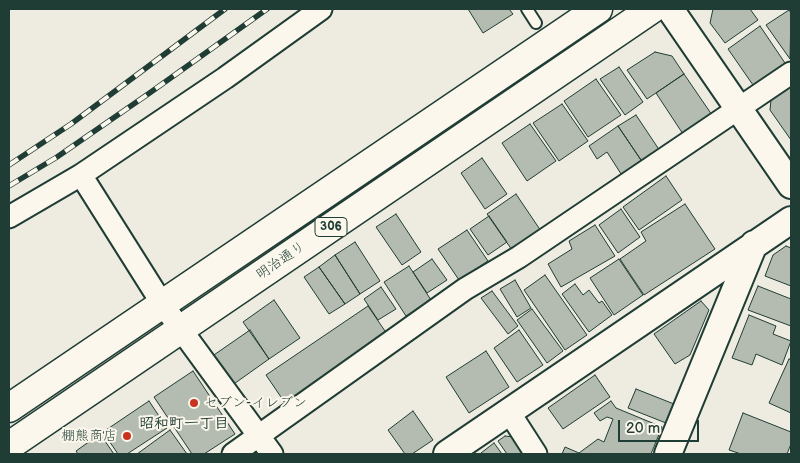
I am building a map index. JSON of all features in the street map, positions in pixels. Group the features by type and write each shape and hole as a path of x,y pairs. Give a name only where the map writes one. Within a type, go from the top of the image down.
{"main road":[{"name":"306","path":"10,404 163,305 598,9"},
{"name":"明治通り","path":"9,446 652,9"}],"street":[{"path":"9,218 81,175 225,78 321,9"},
{"path":"670,9 740,108 791,185"},
{"path":"233,454 465,289 519,257 791,73"},
{"path":"81,175 180,330 272,454"},
{"path":"447,454 791,220"},
{"path":"675,452 754,244"},
{"path":"508,412 536,454"}],"lane":[{"path":"526,9 536,23"}],"building":[{"path":"468,9 509,9 513,14 483,33"},
{"path":"713,9 750,9 758,20 725,43 710,23"},
{"path":"789,10 791,13 790,59 766,25"},
{"path":"760,26 785,63 753,85 728,49"},
{"path":"655,52 672,56 684,74 647,99 627,70"},
{"path":"619,67 643,102 625,115 600,79"},
{"path":"684,74 712,115 683,134 656,93"},
{"path":"596,79 621,115 588,137 564,101"},
{"path":"791,86 791,140 770,110 771,100"},
{"path":"562,104 588,141 559,161 533,123"},
{"path":"636,115 660,151 643,163 618,126"},
{"path":"530,124 556,161 527,181 502,143"},
{"path":"618,126 643,163 623,177 607,152 597,159 589,146"},
{"path":"482,158 507,194 485,209 461,173"},
{"path":"666,176 682,200 639,230 623,207"},
{"path":"516,194 541,231 512,250 487,214"},
{"path":"685,204 715,249 644,295 620,259 646,241 641,232"},
{"path":"621,209 640,237 618,253 599,225"},
{"path":"396,214 421,252 402,265 376,227"},
{"path":"489,216 507,242 488,255 470,229"},
{"path":"595,225 615,256 561,287 548,264 572,249 569,241"},
{"path":"467,230 488,261 459,280 438,249"},
{"path":"355,242 380,281 360,294 335,255"},
{"path":"786,246 791,248 791,286 765,276 773,255"},
{"path":"335,255 360,294 345,304 319,267"},
{"path":"432,259 447,280 427,293 413,272"},
{"path":"619,259 643,295 614,315 590,278"},
{"path":"409,266 431,300 406,316 384,282"},
{"path":"319,267 345,304 329,314 304,277"},
{"path":"545,275 587,335 565,350 524,290"},
{"path":"515,280 531,308 517,317 500,289"},
{"path":"575,284 583,295 589,290 599,303 602,301 612,315 589,332 562,294"},
{"path":"758,286 791,299 791,326 748,310"},
{"path":"381,287 396,309 378,320 364,299"},
{"path":"492,291 518,326 508,334 481,298"},
{"path":"274,300 300,338 269,359 243,322"},
{"path":"701,301 709,310 690,355 675,364 654,334"},
{"path":"368,306 387,334 285,403 266,375"},
{"path":"532,309 563,351 547,363 517,320"},
{"path":"749,315 776,326 773,334 791,341 782,365 756,354 752,365 732,358"},
{"path":"250,330 269,359 231,386 211,357"},
{"path":"519,330 543,365 517,382 494,348"},
{"path":"486,351 509,387 469,413 446,377"},
{"path":"789,359 791,360 791,413 769,403"},
{"path":"193,371 235,434 204,454 192,454 154,397"},
{"path":"595,375 610,397 563,429 548,408"},
{"path":"636,389 674,404 666,423 628,408"},
{"path":"149,401 167,428 127,454 118,454 103,432"},
{"path":"611,401 616,408 662,427 651,454 562,454 565,447 579,453 598,439 604,442 613,419 607,417 600,421 594,413"},
{"path":"413,411 433,440 412,454 405,454 388,430"},
{"path":"743,413 791,432 791,444 787,454 741,454 729,450"},
{"path":"170,430 187,454 137,454"},
{"path":"100,434 114,454 78,454 76,451"},
{"path":"505,436 514,437 526,454 507,454 498,441"},
{"path":"494,443 502,454 481,453"}],"railway":[{"path":"9,165 71,124 225,9"},
{"path":"9,186 57,157 267,9"}],"place":[{"name":"セブン-イレブン","path":"194,403"},
{"name":"棚熊商店","path":"127,436"}],"district":[{"name":"昭和町一丁目","path":"184,424"}]}
